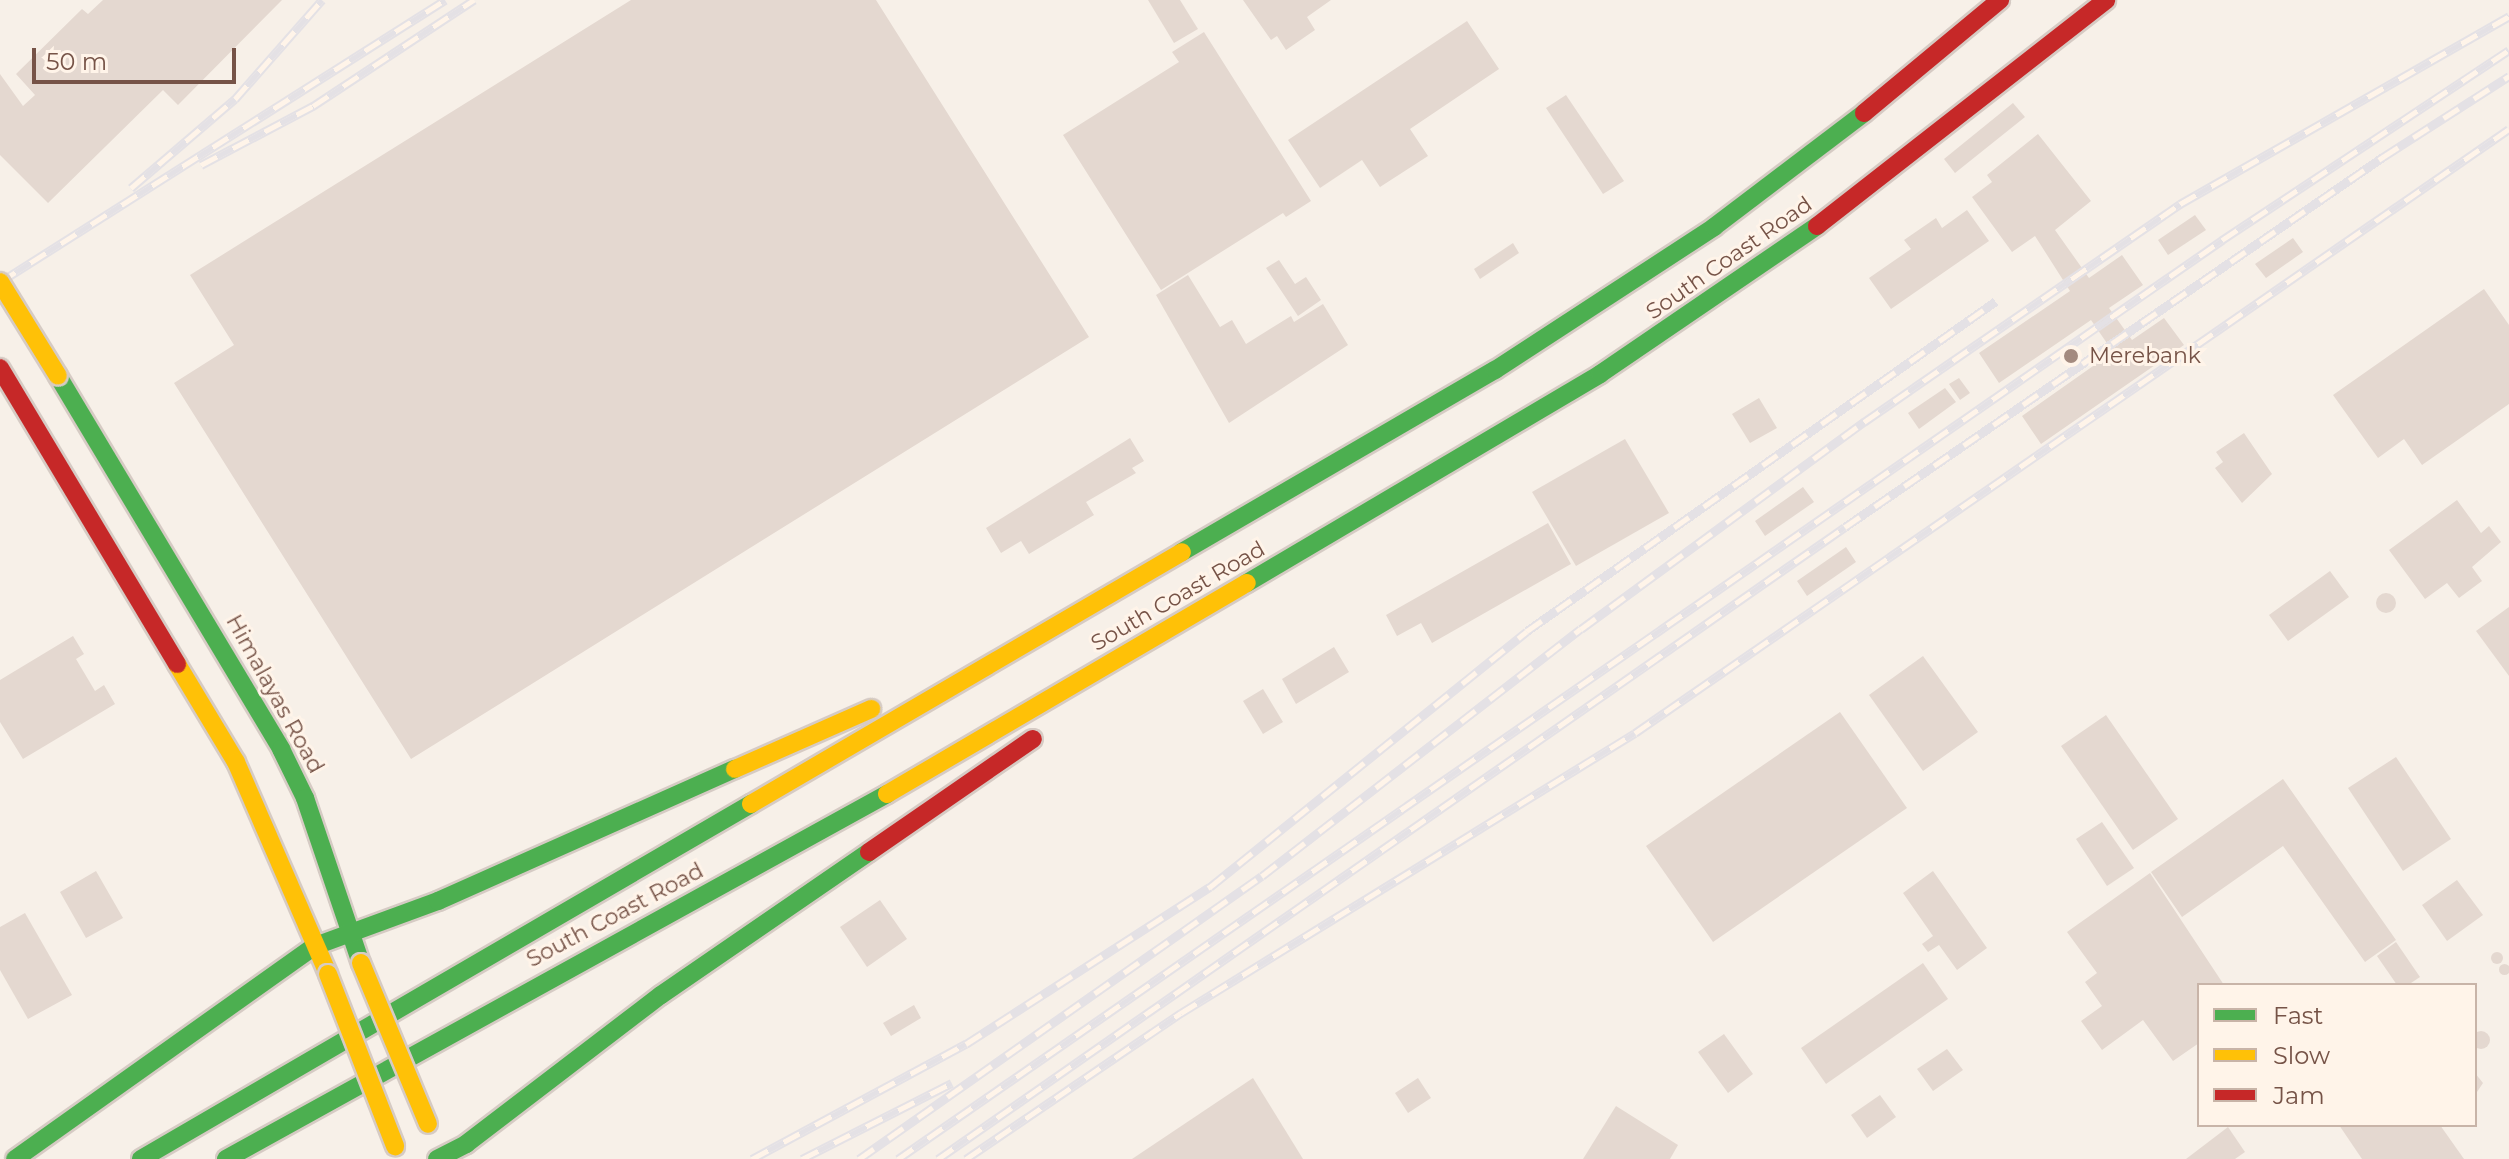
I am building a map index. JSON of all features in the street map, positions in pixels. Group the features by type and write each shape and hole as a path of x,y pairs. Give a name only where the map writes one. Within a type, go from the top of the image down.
{"main road":[{"name":"South Coast Road","path":"141,1159 1045,632 1359,458 1714,227 1867,111 2000,0"},
{"name":"South Coast Road","path":"226,1159 812,836 1123,657 1385,494 1717,299 1911,157 2106,0"},
{"path":"1955,35 1996,87"},
{"name":"Himalayas Road","path":"0,282 281,749 305,798 361,963 443,1158"},
{"path":"0,368 236,762 328,974 397,1152"},
{"path":"15,1159 315,946 438,901 1045,632"},
{"path":"1080,705 1123,657"},
{"path":"443,1158 661,995 1046,730"}],"building":[{"path":"103,0 282,0 178,105 163,90 48,203 0,155 0,74 23,106 35,95 16,74 82,9 88,14"},
{"path":"631,0 876,0 1089,337 411,759 174,383 234,345 190,275"},
{"path":"1148,0 1180,0 1198,29 1174,43"},
{"path":"1243,0 1331,0 1307,17 1315,30 1286,50 1277,36 1271,40"},
{"path":"1467,21 1499,69 1410,129 1428,156 1380,187 1362,160 1320,188 1288,140"},
{"path":"1204,32 1311,201 1286,217 1283,213 1161,290 1063,135 1179,62 1172,52"},
{"path":"1566,95 1624,181 1603,194 1546,108"},
{"path":"2013,103 2025,117 1955,173 1944,159"},
{"path":"2038,134 2091,201 2055,230 2089,278 2122,255 2143,285 2109,308 2132,340 2164,318 2184,345 2041,444 2022,416 2113,352 2091,320 1999,383 1979,353 2070,291 2035,236 2012,252 1972,197 1992,182 1987,175"},
{"path":"1967,210 1989,241 1891,309 1869,278 1911,249 1904,240 1936,218 1942,228"},
{"path":"2195,215 2206,230 2168,255 2158,240"},
{"path":"2293,238 2303,252 2266,278 2255,264"},
{"path":"1513,243 1519,253 1480,279 1474,269"},
{"path":"1279,260 1295,284 1306,277 1321,300 1298,316 1266,268"},
{"path":"1188,275 1220,327 1232,320 1246,344 1291,316 1294,322 1323,304 1348,345 1229,423 1156,295"},
{"path":"2484,289 2509,325 2509,404 2422,465 2404,439 2378,458 2333,395"},
{"path":"1959,378 1970,393 1960,400 1949,384"},
{"path":"1945,388 1956,402 1919,429 1908,413"},
{"path":"1759,398 1777,428 1750,443 1732,414"},
{"path":"2244,433 2272,474 2242,503 2215,468 2223,462 2216,452"},
{"path":"1130,438 1144,461 1132,468 1136,473 1086,502 1094,515 1029,554 1021,541 1001,553 986,528"},
{"path":"1625,439 1669,513 1576,566 1532,492"},
{"path":"1803,487 1814,502 1765,536 1755,521"},
{"path":"2457,500 2481,533 2489,526 2501,542 2472,567 2482,581 2459,598 2447,583 2425,599 2389,550"},
{"path":"1548,523 1571,564 1432,643 1421,623 1397,636 1386,615"},
{"path":"1846,547 1856,562 1807,596 1797,581"},
{"path":"2330,571 2349,597 2288,641 2269,615"},
{"path":"2386,593 2393,596 2396,603 2393,610 2386,613 2379,610 2376,603 2379,596"},
{"path":"2509,607 2509,676 2476,631"},
{"path":"73,636 84,654 76,659 95,691 104,685 115,704 23,759 0,722 0,680"},
{"path":"1334,647 1349,672 1296,704 1282,679"},
{"path":"1923,656 1978,732 1923,771 1869,695"},
{"path":"1263,689 1283,722 1263,734 1243,701"},
{"path":"1840,712 1907,808 1713,942 1646,846"},
{"path":"2106,715 2178,819 2133,850 2061,746"},
{"path":"2396,757 2451,839 2403,871 2348,788"},
{"path":"2283,779 2396,940 2365,962 2283,846 2182,917 2151,872"},
{"path":"2102,822 2134,868 2107,886 2076,839"},
{"path":"96,871 123,918 86,938 60,892"},
{"path":"1933,871 1987,948 1957,970 1939,945 1928,952 1922,944 1933,936 1903,893"},
{"path":"2150,873 2223,983 2197,983 2197,1044 2173,1061 2143,1020 2102,1050 2081,1021 2102,1006 2085,982 2097,973 2067,932"},
{"path":"2457,880 2483,915 2447,941 2422,905"},
{"path":"880,900 907,939 867,967 840,927"},
{"path":"25,913 72,995 28,1019 0,970 0,927"},
{"path":"2396,942 2420,977 2411,983 2396,983 2377,956"},
{"path":"2497,952 2503,958 2497,964 2491,958"},
{"path":"1923,963 1948,999 1826,1084 1801,1048"},
{"path":"2504,963 2510,969 2504,975 2498,969"},
{"path":"914,1005 921,1018 891,1036 883,1023"},
{"path":"2484,1032 2489,1037 2487,1046 2477,1047 2477,1033"},
{"path":"1724,1034 1753,1074 1728,1093 1698,1052"},
{"path":"1947,1049 1963,1070 1933,1091 1917,1069"},
{"path":"2477,1076 2483,1083 2477,1092"},
{"path":"1253,1078 1303,1159 1132,1159"},
{"path":"1418,1078 1431,1098 1408,1113 1395,1093"},
{"path":"1880,1095 1896,1117 1867,1138 1851,1115"},
{"path":"1616,1106 1678,1145 1670,1159 1583,1159"},
{"path":"2228,1127 2245,1152 2235,1159 2186,1159"},
{"path":"2340,1127 2441,1127 2464,1159 2362,1159"}],"railway":[{"path":"131,188 235,99 322,0"},
{"path":"0,282 445,0"},
{"path":"201,165 313,106 474,0"},
{"path":"859,1159 1262,876 1581,629 1864,422 2180,204 2509,16"},
{"path":"898,1159 2222,240 2509,50"},
{"path":"938,1159 1845,527 2383,157 2509,76"},
{"path":"966,1159 1181,1013 1635,733 2509,129"},
{"path":"752,1159 966,1044 1210,887 1527,631 1996,301"},
{"path":"802,1159 952,1083"}],"traffic: fast":[{"path":"1182,552 1495,370 1714,227 1864,113"},
{"path":"1247,583 1600,374 1817,226"},
{"path":"58,376 281,749 305,798 361,963"},
{"path":"15,1159 315,946 438,901 735,769"},
{"path":"226,1159 887,794"},
{"path":"141,1159 751,804"},
{"path":"437,1159 466,1144 661,995 869,852"}],"traffic: slow":[{"path":"0,282 58,376"},
{"path":"751,804 1182,552"},
{"path":"887,794 1247,583"},
{"path":"177,664 236,762 328,974"},
{"path":"735,769 871,709"},
{"path":"361,963 428,1124"},
{"path":"328,974 395,1146"}],"traffic: jam":[{"path":"1864,113 2000,0"},
{"path":"1817,226 2106,0"},
{"path":"0,368 177,664"},
{"path":"869,852 1033,739"}],"place":[{"name":"Merebank","path":"2071,356"}]}
